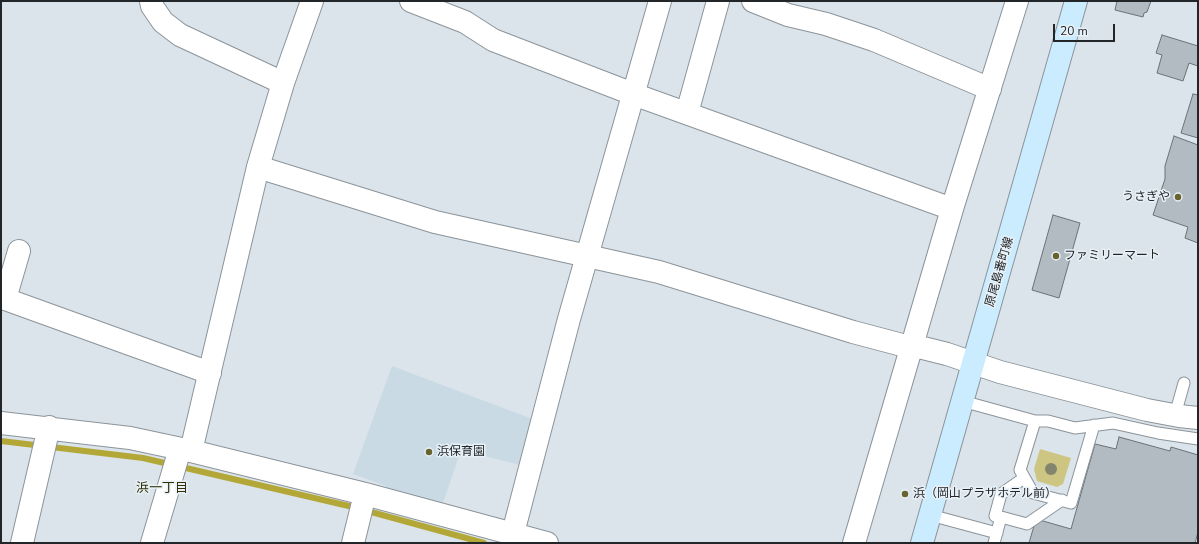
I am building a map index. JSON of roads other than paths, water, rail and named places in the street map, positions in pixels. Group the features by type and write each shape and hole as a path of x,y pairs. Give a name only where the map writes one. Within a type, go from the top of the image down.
{"main road":[{"name":"原尾島番町線","path":"922,543 1076,1"}],"street":[{"path":"151,1 152,6 163,22 180,35 283,83"},
{"path":"152,543 180,457 210,373 258,167 283,83 312,1"},
{"path":"411,1 465,22 492,40 633,94 952,209"},
{"path":"513,533 586,255 660,1"},
{"path":"687,113 718,1"},
{"path":"752,1 788,15 826,24 874,40 990,89"},
{"path":"854,543 952,209 1017,1"},
{"path":"258,167 435,222 659,272 853,332 947,354 1000,372 1147,410 1182,421"},
{"path":"19,251 5,299 210,373"},
{"path":"1,422 46,440 130,438 180,457 362,504 513,533 547,543"},
{"path":"22,543 46,440"},
{"path":"353,543 362,504"}],"lane":[{"path":"1184,383 1182,421 1198,439"},
{"path":"962,401 1035,421 1048,421 1075,428 1113,423 1182,421"},
{"path":"1035,421 1020,470 1033,493 1071,503 1094,425"},
{"path":"1024,478 1001,494 995,516 1027,524 1062,500"},
{"path":"930,515 995,538 1001,517"}],"waterway":[{"path":"1,441 143,458 353,507 484,543"}],"place":[{"name":"うさぎや","path":"1178,197"},
{"name":"ファミリーマート","path":"1056,256"},
{"name":"浜保育園","path":"429,452"},
{"name":"浜（岡山プラザホテル前）","path":"905,494"}],"district":[{"name":"浜一丁目","path":"162,489"}]}
